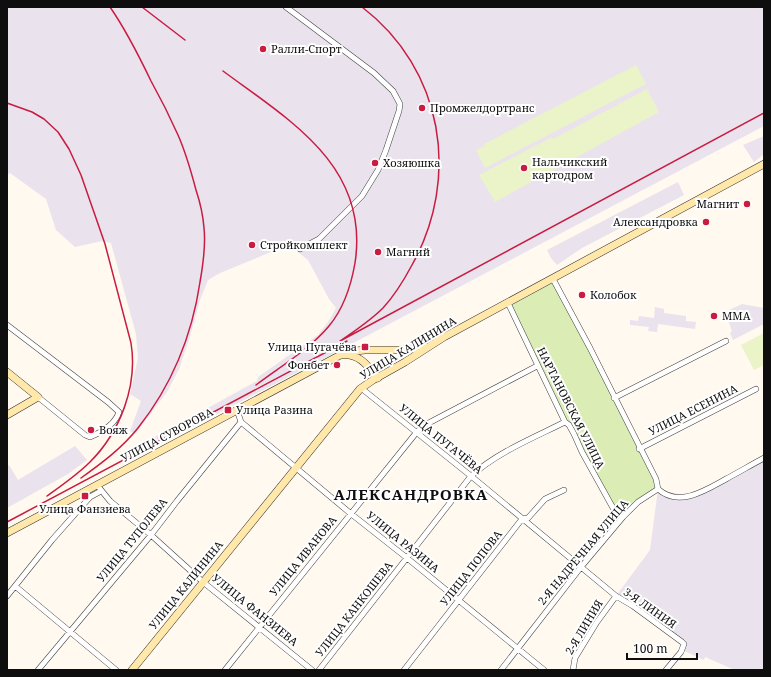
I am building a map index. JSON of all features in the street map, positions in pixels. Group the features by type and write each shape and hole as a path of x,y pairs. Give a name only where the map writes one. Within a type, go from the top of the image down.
{"main road":[{"name":"УЛИЦА КАЛИНИНА","path":"132,670 361,388 430,346 764,164"},
{"name":"УЛИЦА СУВОРОВА","path":"7,533 99,488 338,355 350,350 400,350 430,346"},
{"path":"338,355 345,354 358,358 364,362 378,378"},
{"path":"7,372 38,397 7,415"}],"street":[{"path":"286,7 374,73 393,92 400,104 399,112 378,170 362,196 319,239 300,249"},
{"path":"553,279 590,348 639,449 656,479 658,489 669,496 683,497 694,495 707,490 764,458"},
{"name":"НАРТАНОВСКАЯ УЛИЦА","path":"508,303 565,422 569,424 582,452 613,508 623,517"},
{"path":"7,325 120,412 112,424 90,437 85,435 38,397"},
{"path":"614,398 726,341"},
{"name":"УЛИЦА ИВАНОВА","path":"225,670 350,514 423,426 537,366"},
{"name":"УЛИЦА ПУГАЧЁВА","path":"361,388 581,567"},
{"name":"УЛИЦА ЕСЕНИНА","path":"639,449 756,389"},
{"path":"237,410 241,422"},
{"name":"УЛИЦА РАЗИНА","path":"241,422 350,514 407,558 544,670"},
{"name":"УЛИЦА ТУПОЛЕВА","path":"38,670 151,535 241,422"},
{"name":"УЛИЦА КАНКОШЕВА","path":"319,670 471,476 479,468 504,453 565,422"},
{"path":"7,596 52,540 99,488"},
{"name":"УЛИЦА ФАНЗИЕВА","path":"99,488 110,501 151,535 203,582 312,670"},
{"name":"2-Я НАДРЕЧНАЯ УЛИЦА","path":"501,670 581,567 623,517 638,502 658,489"},
{"name":"УЛИЦА ПОПОВА","path":"404,670 522,519 528,518 546,499 564,490"},
{"name":"3-Я ЛИНИЯ","path":"581,567 616,596 633,606 684,644 681,652 666,670"},
{"path":"15,586 116,670"},
{"name":"2-Я ЛИНИЯ","path":"573,670 575,658 597,622 616,596"}],"shaded area":[{"path":"7,7 764,7 764,126 148,450 144,443 257,381 258,377 318,335 336,308 329,299 308,260 298,252 292,242 220,273 208,280 200,300 179,369 167,392 135,434 130,431 141,401 130,394 138,358 136,334 111,243 102,241 75,247 56,230 46,199 10,173 7,175"},
{"path":"764,136 764,154 754,162 743,145"},
{"path":"678,182 684,195 582,248 557,265 551,258 547,250"},
{"path":"742,304 764,308 764,324 733,340 730,333 732,331 728,320 732,317 729,310"},
{"path":"655,307 664,309 664,313 686,316 686,321 696,322 695,329 658,324 657,332 648,331 649,327 630,325 630,320 638,321 639,316 654,318"},
{"path":"75,446 87,460 68,474 7,508 7,466 9,465 18,480"},
{"path":"764,458 764,670 735,670 705,657 704,660 682,650 684,644 616,596 650,550 658,489 663,493 688,497"}],"green space":[{"path":"636,65 646,84 485,168 476,150 485,146 484,144"},
{"path":"647,89 659,112 495,202 479,175 552,137 553,139"},
{"path":"553,279 658,489 623,517 613,508 569,425 508,303"},
{"path":"764,333 764,365 754,370 741,345"}],"railway":[{"path":"81,478 97,467 132,435 161,395 179,359 192,322 203,262 205,235 201,209 181,142 169,115 137,53 110,7"},
{"path":"142,7 185,40"},
{"path":"362,7 389,32 411,61 426,93 436,126 439,161 436,196 427,231 409,271 383,308 368,322 340,341 764,113"},
{"path":"223,71 274,108 298,128 319,149 337,173 350,199 356,229 355,263 346,296 339,312 329,326 313,343 256,385"},
{"path":"7,103 32,112 44,119 58,132 69,149 81,175 105,244 131,343 132,376 129,392 118,423 101,450 90,462 47,496"},
{"path":"7,522 347,341"}],"place":[{"name":"Ралли-Спорт","path":"263,49"},
{"name":"Промжелдортранс","path":"422,108"},
{"name":"Хозяюшка","path":"375,163"},
{"name":"Нальчикский картодром","path":"524,168"},
{"name":"Магнит","path":"747,204"},
{"name":"Александровка","path":"706,222"},
{"name":"Стройкомплект","path":"252,245"},
{"name":"Магний","path":"378,252"},
{"name":"Колобок","path":"582,295"},
{"name":"MMA","path":"714,316"},
{"name":"Улица Пугачёва","path":"365,347"},
{"name":"Фонбет","path":"337,365"},
{"name":"Улица Разина","path":"228,410"},
{"name":"Вояж","path":"91,430"},
{"name":"Улица Фанзиева","path":"85,496"}],"district":[{"name":"АЛЕКСАНДРОВКА","path":"411,495"}]}
